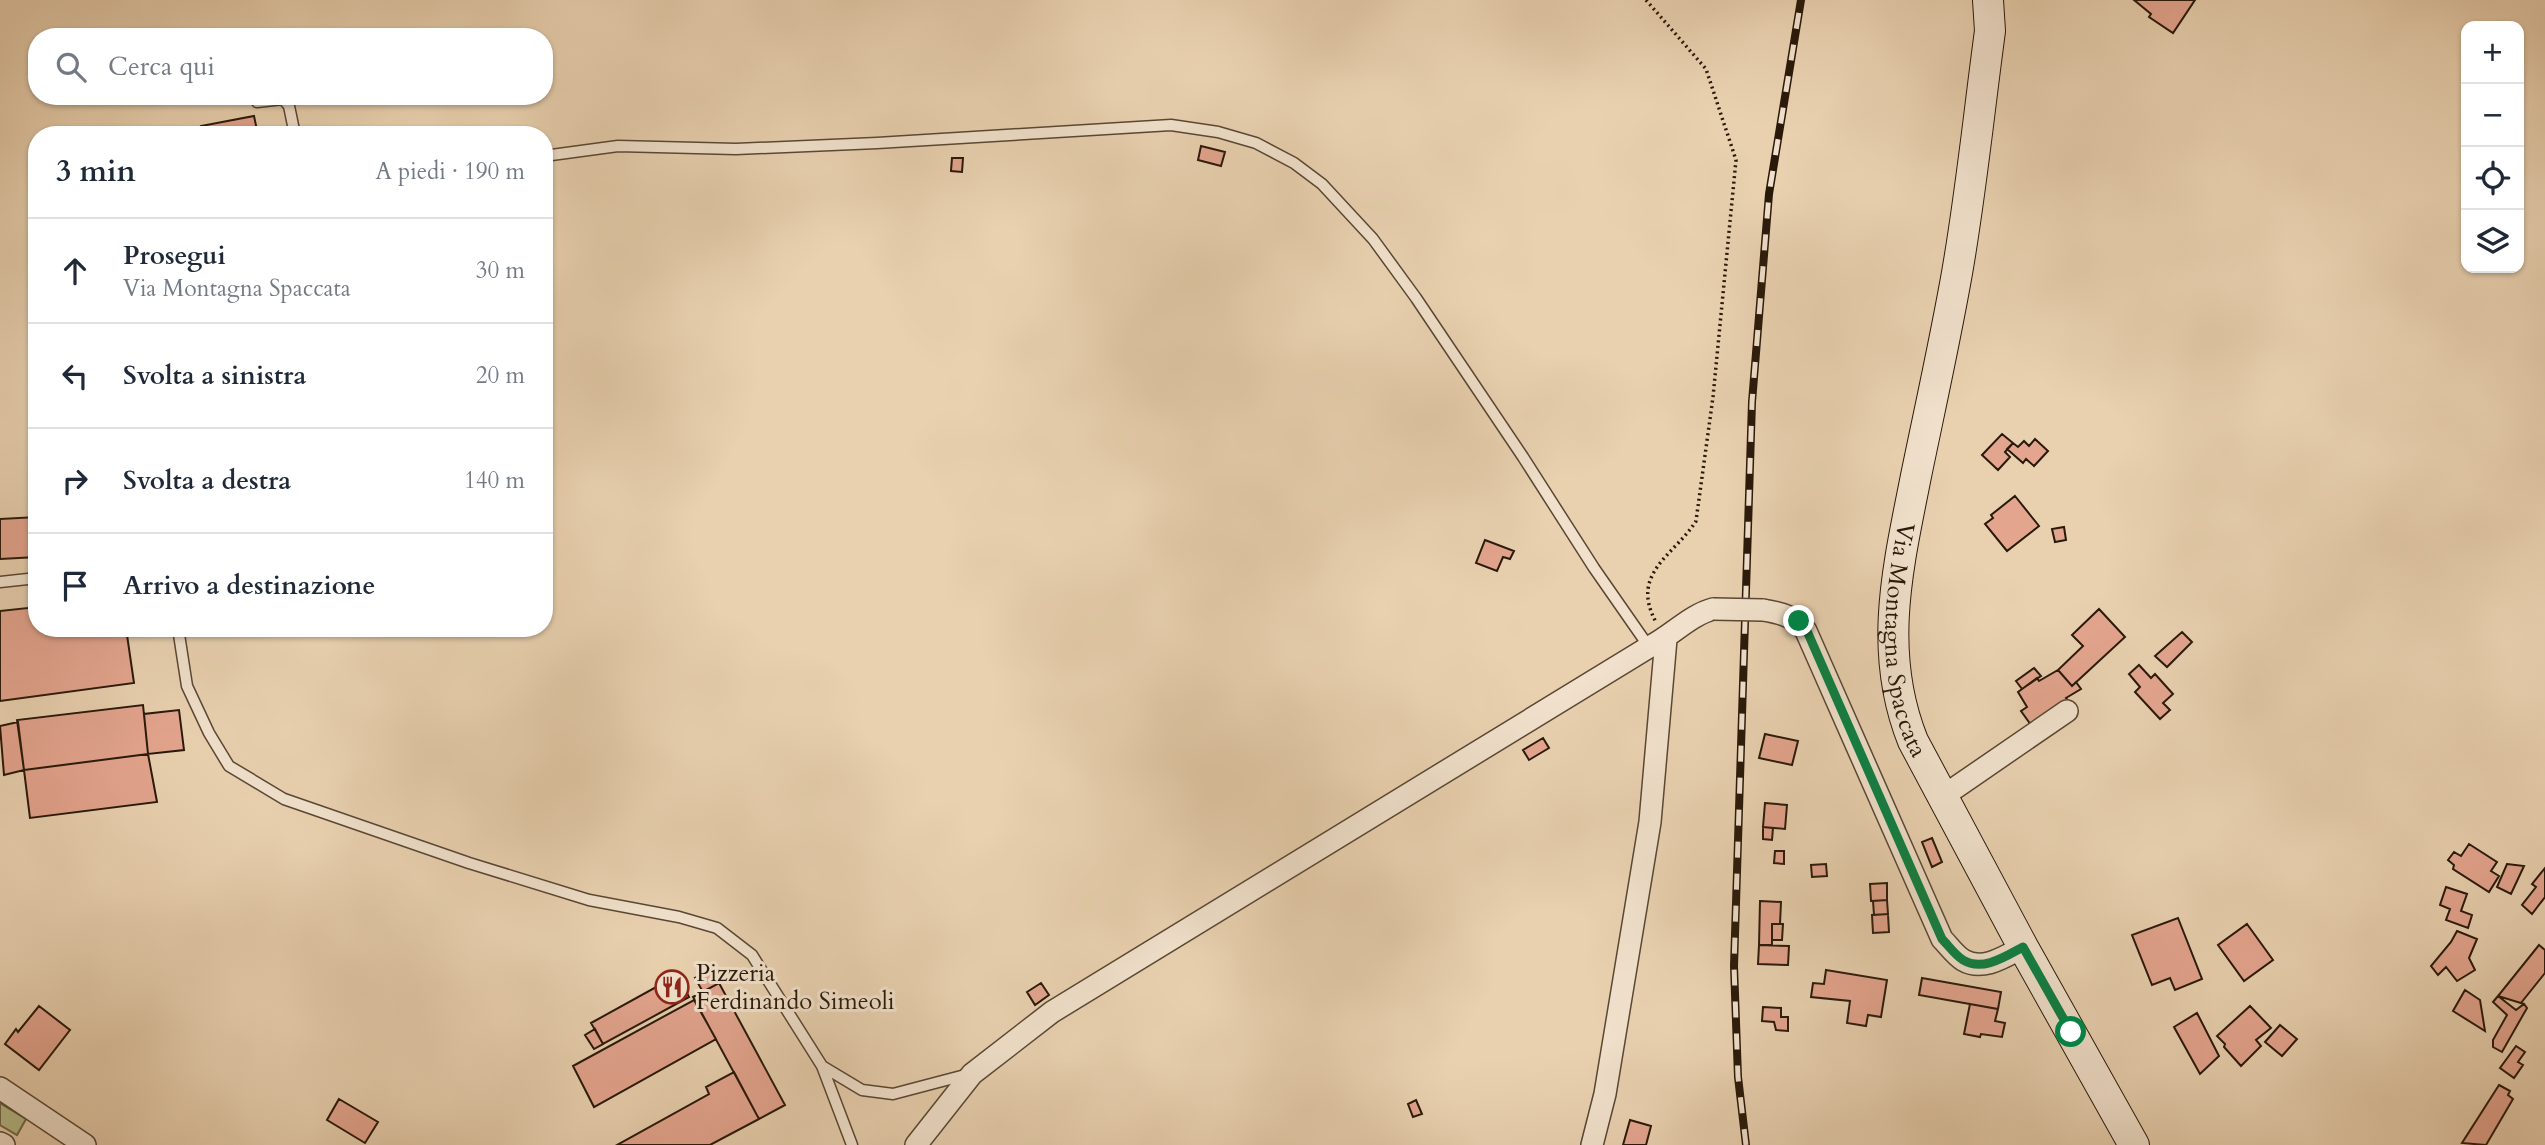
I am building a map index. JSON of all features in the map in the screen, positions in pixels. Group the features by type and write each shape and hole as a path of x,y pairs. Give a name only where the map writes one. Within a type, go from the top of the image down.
{"main road":[{"name":"Via Montagna Spaccata","path":"1988,0 1990,31 1957,272 1902,544 1894,615 1893,659 1902,715 1913,741 2023,947 2134,1145"}],"street":[{"path":"916,1145 972,1074 1052,1012 1657,643 1704,611 1713,609 1763,610 1789,615 1799,621 1807,631 1942,939 1963,960 1975,964 1996,961 2023,947"},
{"path":"1591,1145 1605,1094 1650,822 1657,643"},
{"path":"1942,797 2067,711"},
{"path":"0,1088 85,1145"}],"lane":[{"path":"288,105 293,126"},
{"path":"553,155 618,146 775,148 1171,125 1218,132 1256,143 1294,163 1322,184 1373,239 1523,457 1594,568 1657,643"},
{"path":"0,582 28,579"},
{"path":"179,637 187,686 209,733 229,766 284,799 469,863 589,900 679,917 717,928 752,955 822,1066 852,1145"},
{"path":"822,1066 862,1090 893,1094 972,1074"}],"path":[{"path":"1646,0 1706,69 1736,160 1713,397 1696,521 1686,537 1662,558 1650,577 1648,598 1657,643"}],"green space":[{"path":"0,1103 26,1119 17,1135 0,1125"}],"building":[{"path":"2134,0 2195,0 2173,33 2149,17 2151,14"},
{"path":"254,116 256,126 201,126"},
{"path":"1201,146 1225,152 1221,166 1198,160"},
{"path":"952,158 963,158 962,172 951,171"},
{"path":"2002,434 2013,443 2005,452 2010,457 1998,470 1982,455"},
{"path":"2035,439 2048,451 2034,466 2026,459 2023,463 2007,449 2013,443 2018,447 2024,441 2029,446"},
{"path":"2015,496 2039,526 2007,551 1985,524 1993,518 1991,515"},
{"path":"28,517 28,557 0,559 0,519"},
{"path":"2064,527 2066,540 2055,542 2052,529"},
{"path":"1485,540 1514,551 1510,559 1503,557 1497,571 1476,563"},
{"path":"28,608 28,637 127,637 134,683 0,701 0,611"},
{"path":"2099,609 2125,637 2072,686 2058,670 2083,646 2072,635"},
{"path":"2182,632 2192,642 2167,667 2155,656"},
{"path":"2139,665 2151,678 2155,674 2173,694 2163,703 2170,710 2160,719 2135,692 2140,687 2129,674"},
{"path":"2034,668 2041,676 2022,689 2016,681"},
{"path":"2058,670 2072,686 2076,682 2081,689 2066,698 2069,702 2031,725 2021,711 2027,707 2018,692 2037,678 2039,681"},
{"path":"143,705 148,754 24,770 17,720"},
{"path":"179,710 184,750 148,754 144,714"},
{"path":"18,722 24,770 4,775 0,726"},
{"path":"1765,734 1798,741 1792,765 1759,758"},
{"path":"1543,738 1549,748 1529,760 1523,750"},
{"path":"148,754 157,802 30,818 24,770"},
{"path":"1765,803 1787,805 1785,829 1763,827"},
{"path":"1763,827 1773,828 1772,840 1763,839"},
{"path":"1932,838 1942,862 1932,867 1922,842"},
{"path":"2469,844 2497,862 2491,871 2499,876 2489,892 2453,869 2454,865 2448,860 2454,852 2461,856"},
{"path":"1775,851 1784,851 1784,864 1774,863"},
{"path":"1826,864 1827,876 1812,877 1811,865"},
{"path":"2507,864 2524,866 2511,894 2497,887"},
{"path":"2545,868 2545,897 2532,914 2522,905 2536,887 2532,884"},
{"path":"1887,883 1887,900 1871,901 1870,884"},
{"path":"2446,887 2467,894 2461,911 2472,915 2468,928 2446,920 2450,909 2440,905"},
{"path":"1887,900 1888,914 1874,915 1873,901"},
{"path":"1760,901 1781,902 1780,924 1772,924 1772,945 1759,945"},
{"path":"1888,914 1889,932 1873,933 1872,915"},
{"path":"2178,918 2202,979 2175,990 2170,978 2152,985 2132,935"},
{"path":"1772,924 1783,924 1782,940 1772,940"},
{"path":"2247,924 2273,960 2244,981 2218,945"},
{"path":"2457,931 2477,939 2469,958 2475,970 2457,981 2446,967 2438,975 2431,966"},
{"path":"1759,945 1789,946 1788,965 1758,964"},
{"path":"2539,945 2545,950 2545,973 2521,1003 2524,1004 2498,996"},
{"path":"1826,970 1887,980 1881,1017 1868,1015 1866,1026 1847,1023 1850,1001 1811,997 1813,983 1824,984"},
{"path":"709,971 717,984 703,992 695,978"},
{"path":"678,975 689,997 603,1044 591,1023"},
{"path":"1922,978 2001,992 1998,1009 1919,995"},
{"path":"719,983 785,1105 759,1119 693,997"},
{"path":"1041,983 1049,995 1035,1005 1027,992"},
{"path":"2465,990 2480,1000 2485,1031 2453,1011"},
{"path":"2498,996 2516,1010 2524,1004 2527,1008 2502,1052 2493,1047 2493,1040 2507,1015 2493,1002"},
{"path":"694,1000 716,1039 594,1107 573,1066"},
{"path":"1970,1004 1998,1009 1995,1021 2005,1023 2002,1037 1964,1034"},
{"path":"39,1006 70,1030 39,1070 5,1044"},
{"path":"2250,1006 2271,1028 2256,1040 2261,1046 2241,1066 2217,1036"},
{"path":"1763,1007 1781,1008 1781,1017 1788,1017 1788,1031 1776,1030 1774,1022 1762,1021"},
{"path":"2197,1013 2219,1056 2200,1074 2174,1027"},
{"path":"2280,1025 2297,1039 2282,1056 2265,1042"},
{"path":"595,1029 603,1044 594,1049 585,1035"},
{"path":"2516,1046 2525,1052 2518,1062 2523,1065 2514,1078 2500,1068"},
{"path":"734,1072 759,1119 710,1145 617,1145 709,1094 706,1087"},
{"path":"2499,1085 2510,1091 2508,1095 2513,1099 2486,1145 2462,1143"},
{"path":"339,1099 378,1122 365,1143 327,1120"},
{"path":"1416,1100 1422,1114 1413,1117 1408,1104"},
{"path":"1630,1120 1651,1126 1646,1145 1623,1145"}],"railway":[{"path":"1746,1145 1738,1077 1734,966 1752,402 1769,194 1801,0"}],"place":[{"name":"Pizzeria Ferdinando Simeoli","path":"672,987"}],"route":[{"path":"1799,621 1807,631 1942,939 1963,960 1975,964 1996,961 2023,947 2071,1032"}]}
